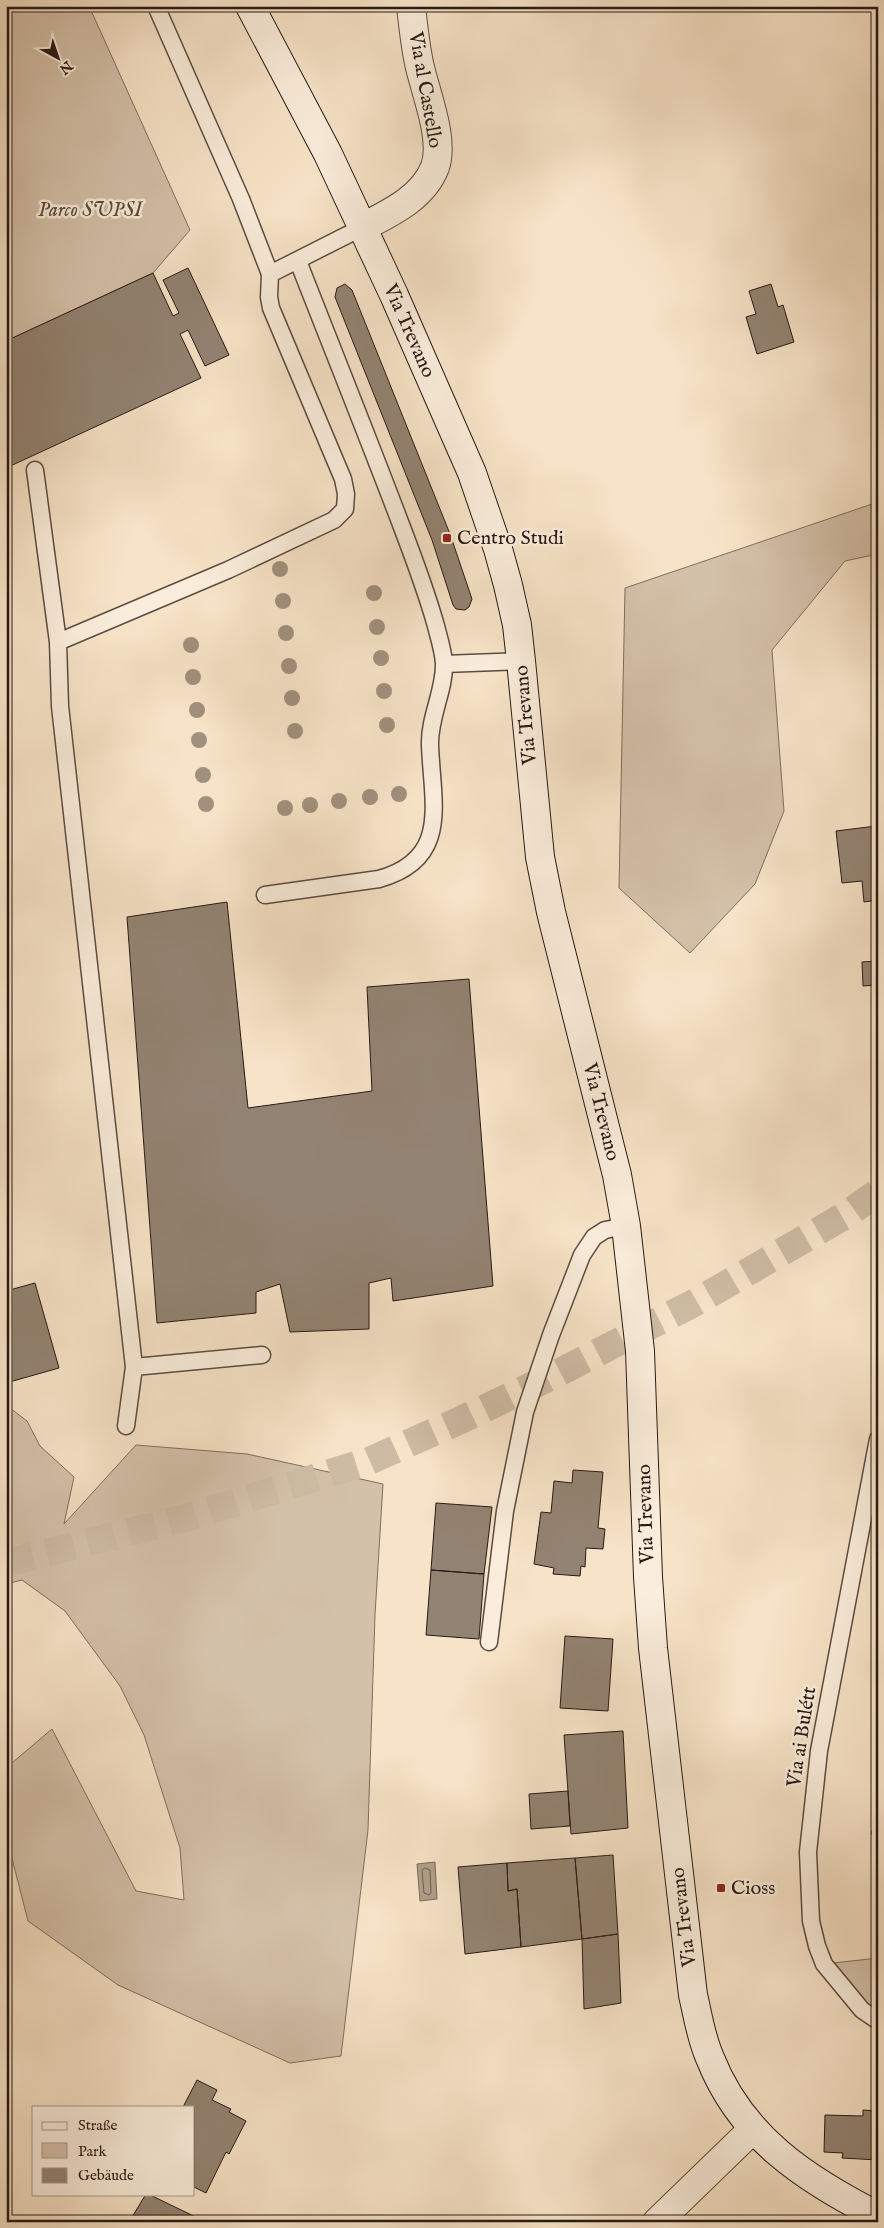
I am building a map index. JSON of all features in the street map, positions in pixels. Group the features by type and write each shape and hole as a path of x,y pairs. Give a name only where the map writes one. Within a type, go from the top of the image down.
{"main road":[{"name":"Via Trevano","path":"250,6 321,141 363,227 472,473 501,558 517,625 540,857 550,912 617,1175 626,1226 640,1351 648,1578 653,1648 693,1995 703,2037 713,2066 726,2091 753,2129 781,2156 803,2173 828,2190 878,2216"},
{"name":"Via al Castello","path":"363,227 408,201 429,178 438,158 435,128 420,64 411,6"},
{"path":"656,2222 753,2129"}],"lane":[{"path":"58,642 228,570 334,520 346,509 346,494 342,480 271,308 268,292 270,274 230,171 156,6"},
{"path":"270,274 363,227"},
{"path":"265,894 380,879 398,874 420,858 428,844 433,824 434,793 430,737 444,664 442,649 422,579 298,261"},
{"path":"35,470 58,642 60,706 134,1367 126,1426"},
{"path":"444,664 521,661"},
{"path":"489,1642 505,1511 525,1412 551,1335 582,1255 594,1237 606,1230 626,1226"},
{"path":"134,1367 262,1355"},
{"name":"Via ai Bulétt","path":"878,1439 819,1751 808,1862 811,1921 824,1964 862,2010 878,2021"}],"green space":[{"name":"Parco SUPSI","path":"6,6 89,6 190,230 153,273 6,341"},
{"path":"878,502 878,554 845,561 772,650 784,811 755,884 690,953 619,888 625,588"},
{"path":"6,1405 27,1421 40,1446 74,1477 64,1524 136,1445 247,1454 383,1484 375,1615 368,1830 341,2056 290,2063 118,1985 28,1921 6,1835 6,1768 52,1729 136,1891 184,1900 180,1848 144,1735 120,1686 65,1611 22,1580 6,1584"},
{"path":"878,1958 878,2021 824,1964"}],"water":[{"path":"435,1862 437,1899 420,1901 417,1864"}],"building":[{"path":"188,268 229,355 205,366 188,330 180,334 201,378 6,468 6,341 153,273 173,316 179,313 163,280"},
{"path":"345,284 352,290 450,534 472,599 469,607 465,610 456,609 453,605 432,540 335,297 337,288"},
{"path":"771,284 778,307 783,305 794,342 757,354 746,317 756,314 749,291"},
{"path":"876,826 878,900 864,902 862,881 842,883 836,831"},
{"path":"227,902 248,1108 372,1091 367,987 469,979 493,1286 393,1301 391,1278 369,1283 369,1329 290,1332 280,1284 256,1292 256,1313 157,1323 127,917"},
{"path":"878,961 878,985 863,986 862,962"},
{"path":"35,1283 59,1368 6,1383 6,1291"},
{"path":"573,1470 603,1472 598,1528 605,1529 603,1549 586,1548 585,1567 581,1566 580,1576 553,1574 554,1568 534,1564 541,1512 551,1513 554,1481 572,1483"},
{"path":"436,1503 492,1507 484,1574 431,1570"},
{"path":"431,1570 484,1574 479,1639 426,1635"},
{"path":"565,1636 613,1639 608,1711 560,1708"},
{"path":"623,1731 628,1828 571,1834 564,1735"},
{"path":"568,1791 570,1826 531,1829 529,1794"},
{"path":"878,1813 878,1837 871,1834"},
{"path":"613,1855 618,1934 582,1939 575,1858"},
{"path":"575,1858 582,1939 521,1947 517,1889 508,1891 507,1863"},
{"path":"507,1863 508,1891 517,1889 521,1947 465,1954 458,1867"},
{"path":"618,1934 621,2003 584,2009 582,1939"},
{"path":"197,2080 217,2090 212,2100 231,2109 229,2112 246,2121 229,2154 226,2152 206,2193 195,2188 195,2106 184,2106"},
{"path":"863,2110 878,2111 878,2160 842,2158 843,2153 824,2152 825,2115 863,2116"},
{"path":"145,2196 152,2196 204,2221 129,2222"}],"tunnel":[{"path":"6,1563 189,1517 369,1461 463,1419 558,1373 694,1303 846,1215 878,1192"}],"place":[{"name":"Centro Studi","path":"447,538"},
{"name":"Cioss","path":"721,1888"}]}
